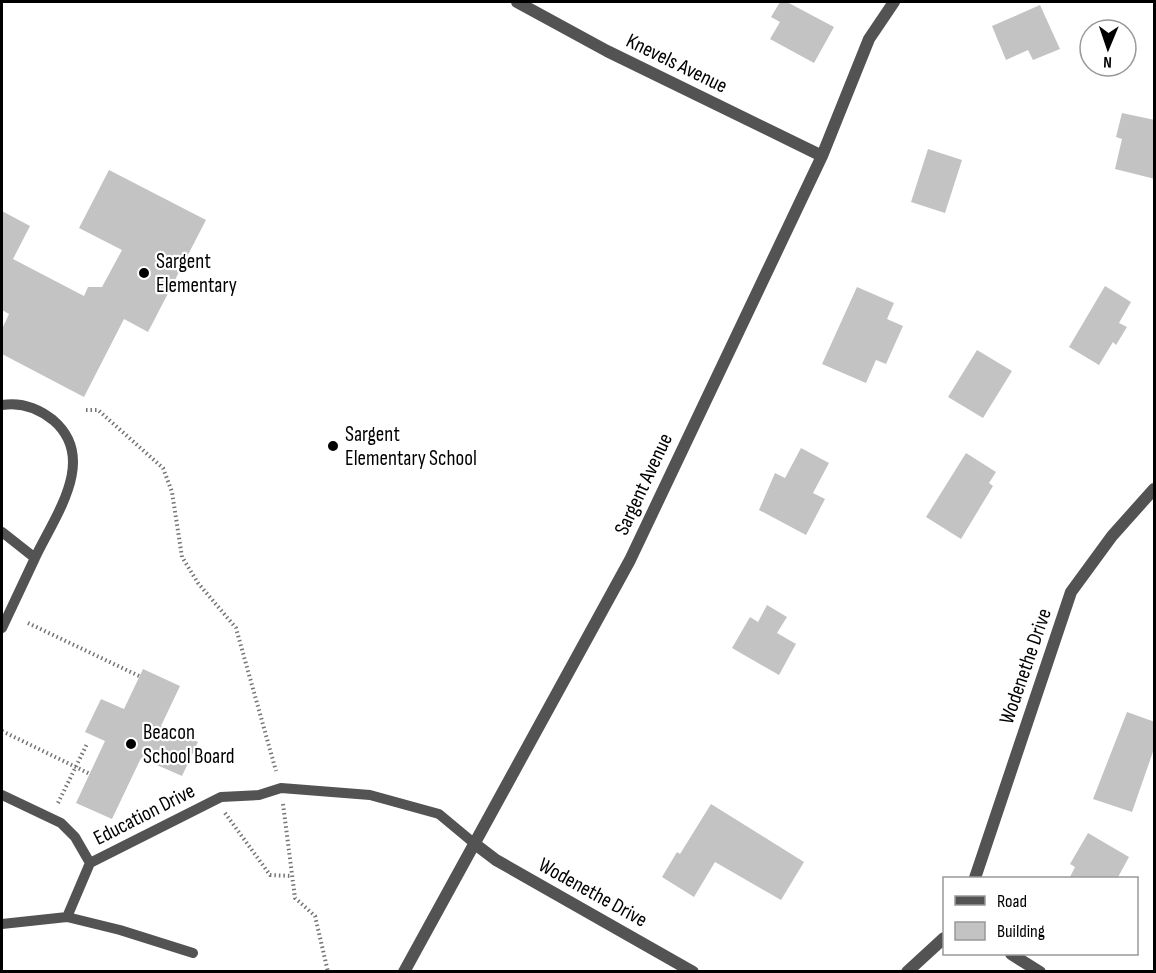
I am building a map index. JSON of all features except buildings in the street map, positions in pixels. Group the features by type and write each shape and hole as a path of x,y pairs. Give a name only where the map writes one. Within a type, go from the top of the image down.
{"street":[{"name":"Knevels Avenue","path":"517,2 607,51 822,156"},
{"name":"Sargent Avenue","path":"404,972 630,560 822,156 869,39 894,2"},
{"name":"Wodenethe Drive","path":"976,877 1071,592 1112,536 1155,489"},
{"name":"Wodenethe Drive","path":"476,844 496,860 693,972"},
{"path":"907,972 943,940"},
{"path":"1013,955 1040,972"}],"lane":[{"path":"2,405 24,405 44,412 59,425 70,442 74,462 72,483 2,628"},
{"path":"2,532 35,558"},
{"name":"Education Drive","path":"67,917 90,863 221,797 259,795 281,788 370,795 439,814 476,844"},
{"path":"2,795 62,823 75,837 90,863"},
{"path":"2,924 67,917 120,930 193,953"}],"path":[{"path":"86,410 98,410 163,468 172,492 182,557 198,583 236,628 281,788 295,898 315,916 328,972"},
{"path":"28,623 139,676"},
{"path":"2,731 90,774"},
{"path":"51,818 87,744"},
{"path":"221,797 225,818 270,875 292,876"}],"place":[{"name":"Sargent Elementary","path":"144,273"},
{"name":"Sargent Elementary School","path":"333,446"},
{"name":"Beacon School Board","path":"131,744"}]}
